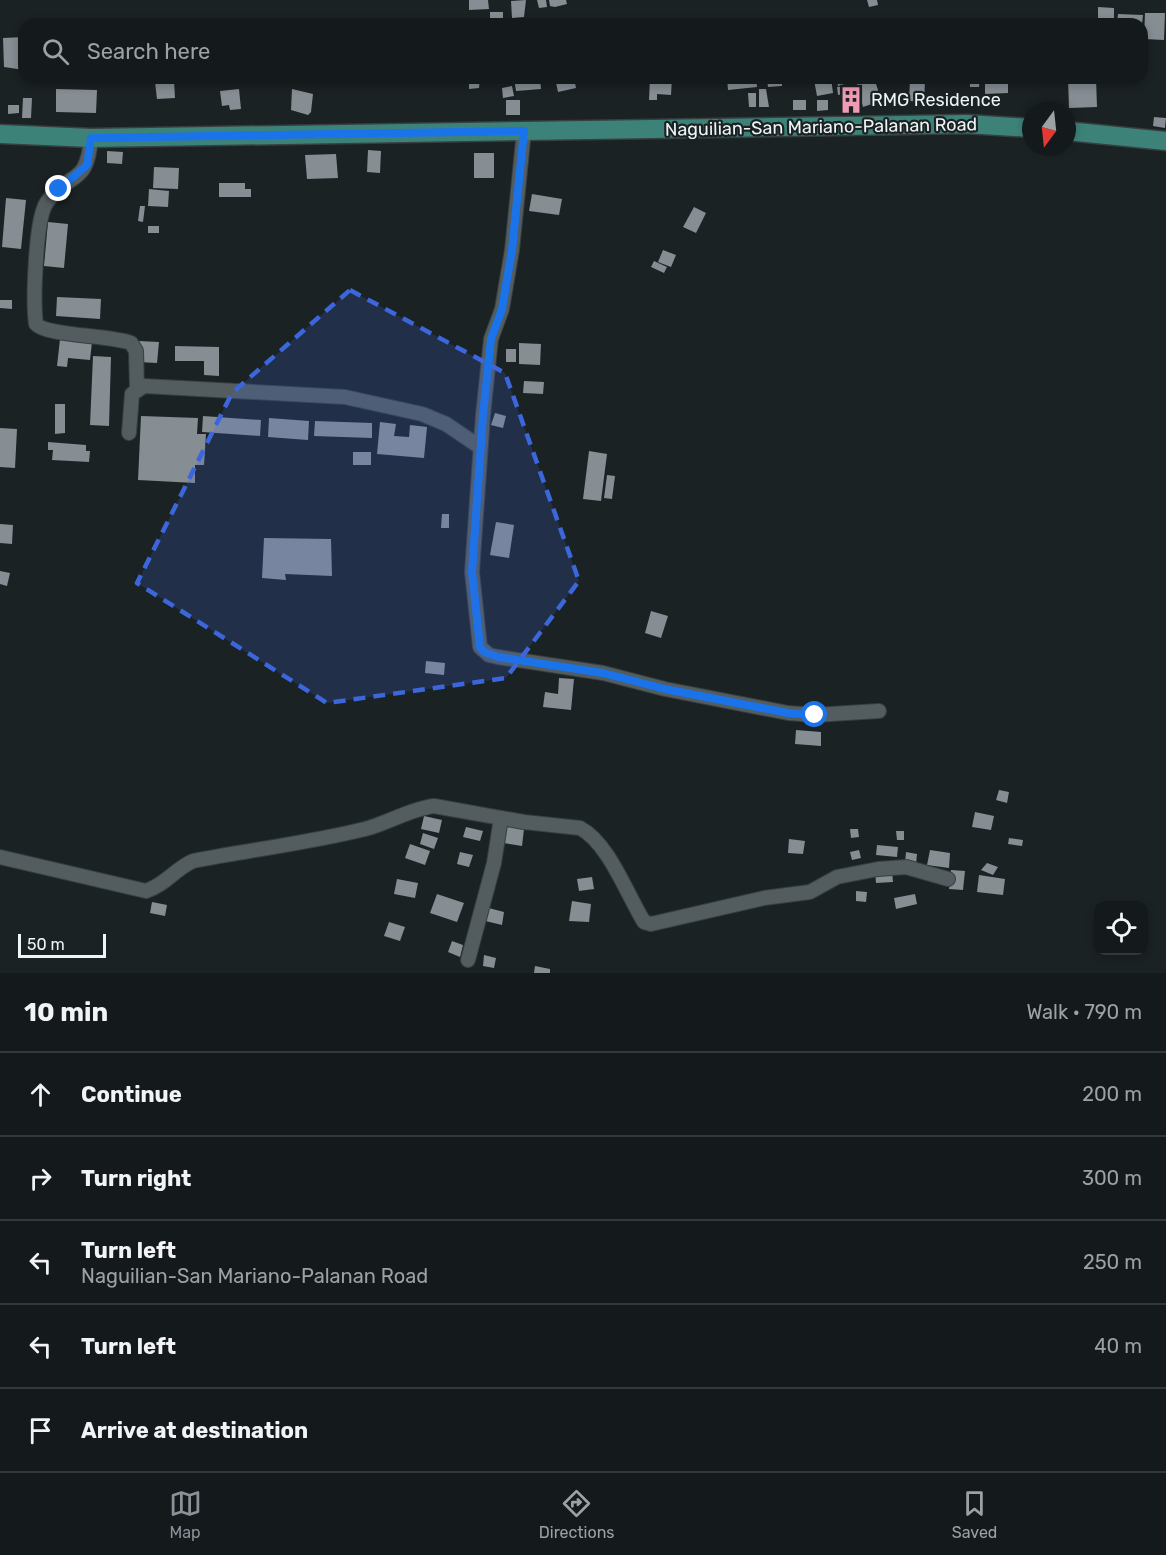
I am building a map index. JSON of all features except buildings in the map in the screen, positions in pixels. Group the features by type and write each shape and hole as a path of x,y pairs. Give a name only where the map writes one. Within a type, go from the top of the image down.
{"main road":[{"name":"Naguilian-San Mariano-Palanan Road","path":"0,134 91,138 967,124 1022,127"},
{"path":"1076,132 1166,141"}],"street":[{"path":"524,131 512,250 502,309 491,339 480,447 472,572 477,640 484,652 498,657 603,673 665,689 788,713 815,715 879,711"},
{"path":"91,138 89,158 84,171 59,189 41,211 36,324 45,331 111,337 131,343 136,351 137,388"},
{"path":"129,434 132,394 137,388 144,386 345,397 422,414 446,424 480,447"},
{"path":"0,856 146,891 163,884 183,865 194,861 348,833 423,807 434,806 501,818 580,828 600,843 639,915 644,922 651,924 764,898 810,892 837,877 878,869 915,868 948,879"},
{"path":"468,960 494,863 501,818"}],"highlighted area":[{"path":"350,290 505,373 579,581 506,678 327,703 137,583 232,393"}],"place":[{"name":"RMG Residence","path":"851,100"}],"route":[{"path":"59,189 84,171 89,158 91,138 524,131 512,250 502,309 491,339 483,415 472,572 477,640 480,647 489,655 498,657 603,673 665,689 788,713 815,715"}]}
